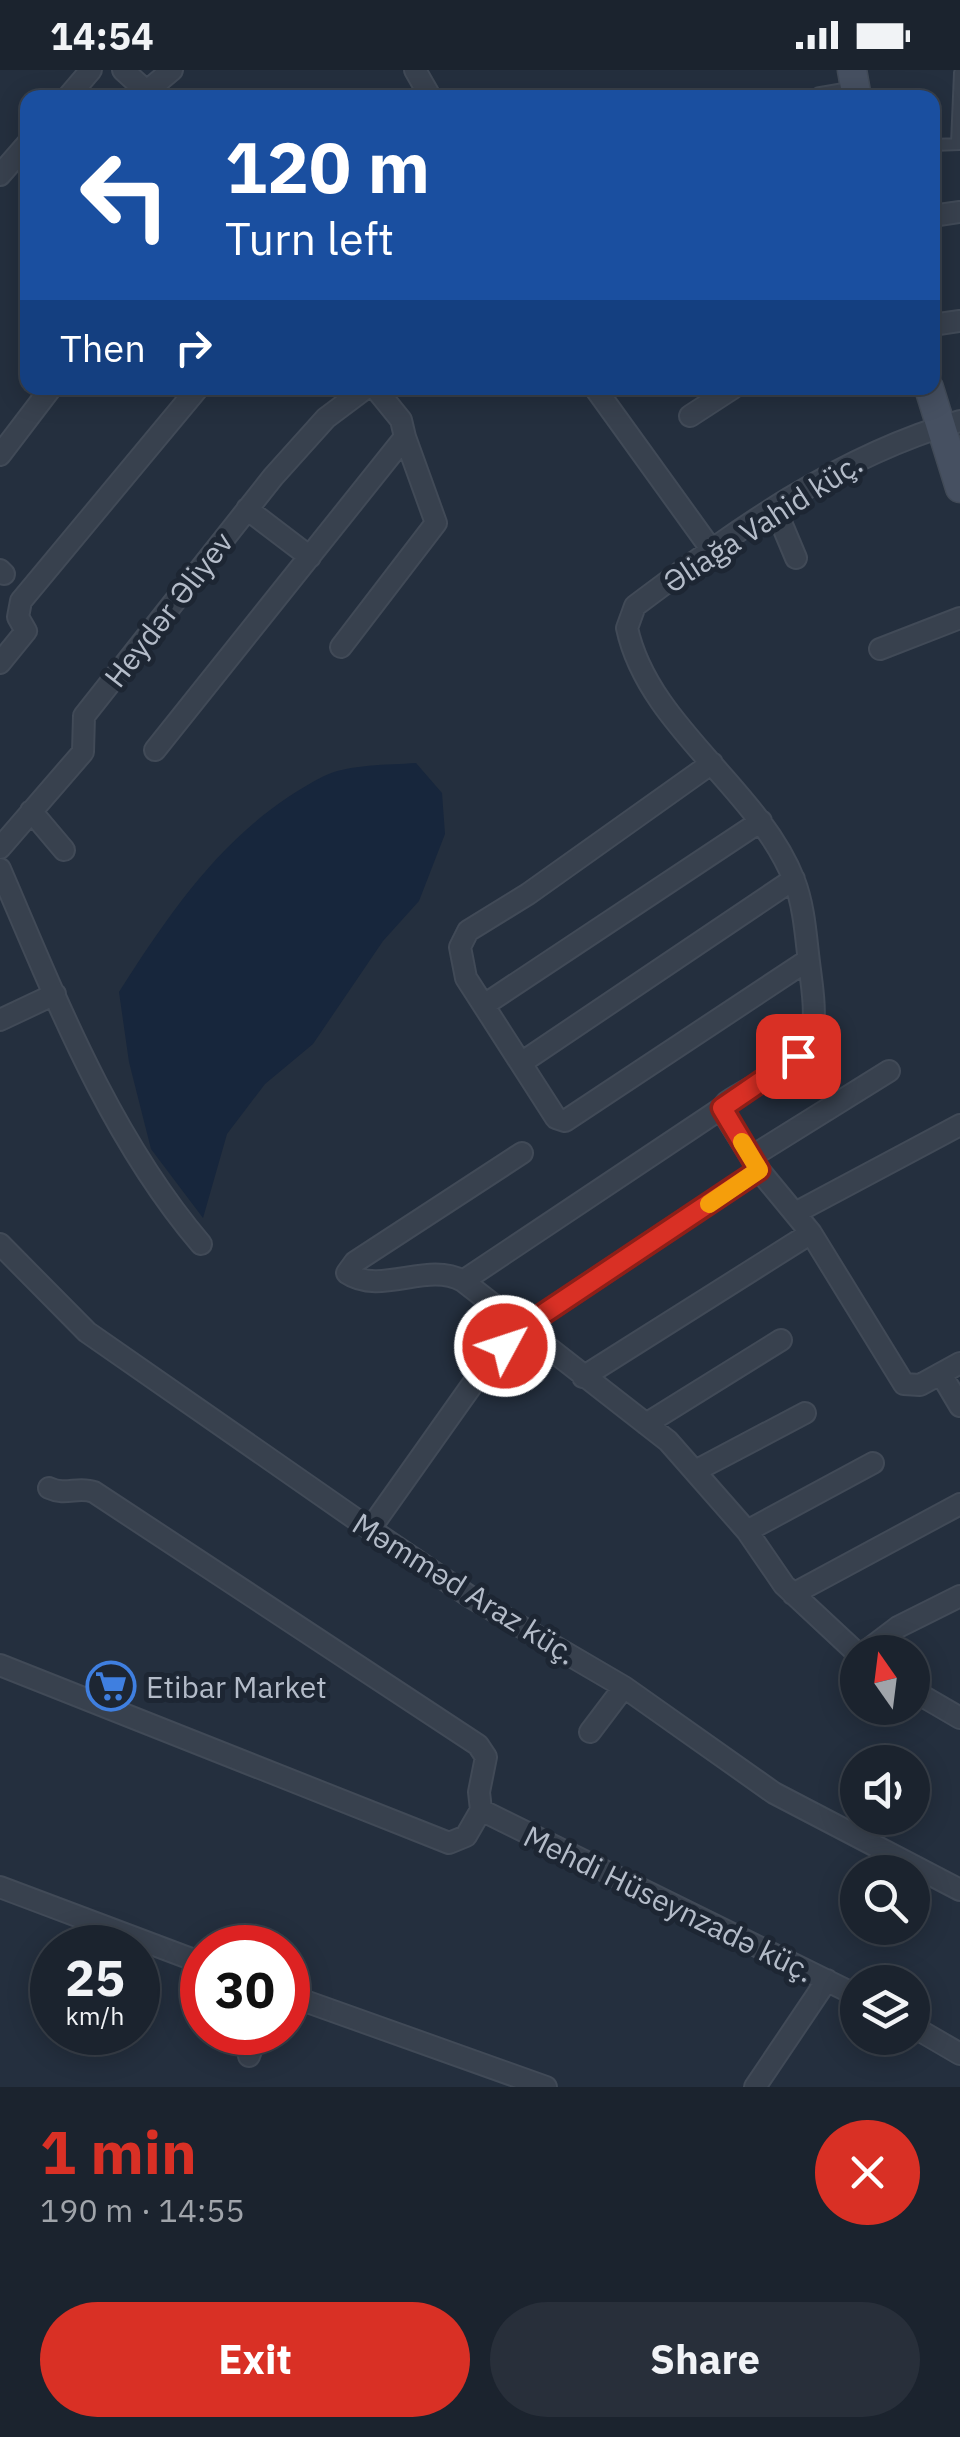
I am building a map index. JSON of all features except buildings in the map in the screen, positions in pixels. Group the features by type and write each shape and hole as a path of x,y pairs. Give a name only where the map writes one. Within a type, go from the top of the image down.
{"main road":[{"path":"933,395 950,424 960,488"}],"street":[{"path":"74,90 91,70"},
{"path":"123,70 146,90"},
{"path":"154,90 172,70"},
{"path":"0,175 20,153"},
{"path":"0,455 46,395"},
{"path":"0,663 26,631 18,616 20,601 192,395"},
{"name":"Heydər Əliyev","path":"0,848 82,752 84,716 247,509 326,418 357,395"},
{"path":"342,647 436,523 401,420 381,395"},
{"path":"600,395 711,549"},
{"path":"690,416 722,395"},
{"name":"Əliağa Vahid küç.","path":"463,1281 722,1108 806,1047 814,1018 794,879 761,821 658,694 627,628 635,606 711,549 868,453 950,424"},
{"path":"155,750 406,437"},
{"path":"775,508 796,558"},
{"path":"247,509 310,557"},
{"path":"880,649 960,618"},
{"path":"712,764 528,894 468,931 460,946 466,978 556,1118 571,1119 810,971"},
{"path":"31,811 64,850"},
{"path":"484,1006 761,821"},
{"path":"0,869 54,994 139,1163 202,1244"},
{"path":"521,1063 794,879"},
{"path":"0,1020 54,994"},
{"path":"370,1530 484,1368 522,1328 889,1071"},
{"path":"722,1108 755,1164 811,1233 904,1384 920,1385 960,1363"},
{"path":"794,1213 960,1125"},
{"path":"522,1154 347,1270 349,1276 364,1280 436,1273 463,1281 646,1424 698,1470 793,1594 840,1635"},
{"path":"583,1376 811,1233"},
{"name":"Məmməd Araz küç.","path":"0,1244 87,1332 370,1530 472,1598 624,1687 804,1810 960,1890"},
{"path":"646,1424 782,1340"},
{"path":"941,1374 960,1406"},
{"path":"698,1470 805,1413"},
{"path":"747,1531 873,1463"},
{"path":"0,1665 449,1843 466,1836 481,1810 479,1792 486,1757 478,1745 94,1492 85,1488 60,1494 50,1488"},
{"path":"793,1594 960,1504"},
{"path":"887,1635 960,1596"},
{"path":"590,1732 624,1687"},
{"path":"930,1700 960,1718"},
{"name":"Mehdi Hüseynzadə küç.","path":"481,1810 840,1987"},
{"path":"0,1887 180,1956"},
{"path":"755,2087 827,1980"},
{"path":"310,2003 546,2087"},
{"path":"930,2036 960,2054"}],"lane":[{"path":"958,144 960,73"}],"water":[{"path":"416,763 442,793 445,834 419,901 383,941 313,1044 265,1084 227,1134 203,1218 151,1149 129,1062 119,992 183,899 232,843 260,818 334,772"}],"slow traffic":[{"path":"709,1204 759,1170 742,1142"}],"place":[{"name":"Etibar Market","path":"111,1686"}],"route":[{"path":"505,1346 522,1328 759,1170 722,1108 798,1056"}]}
